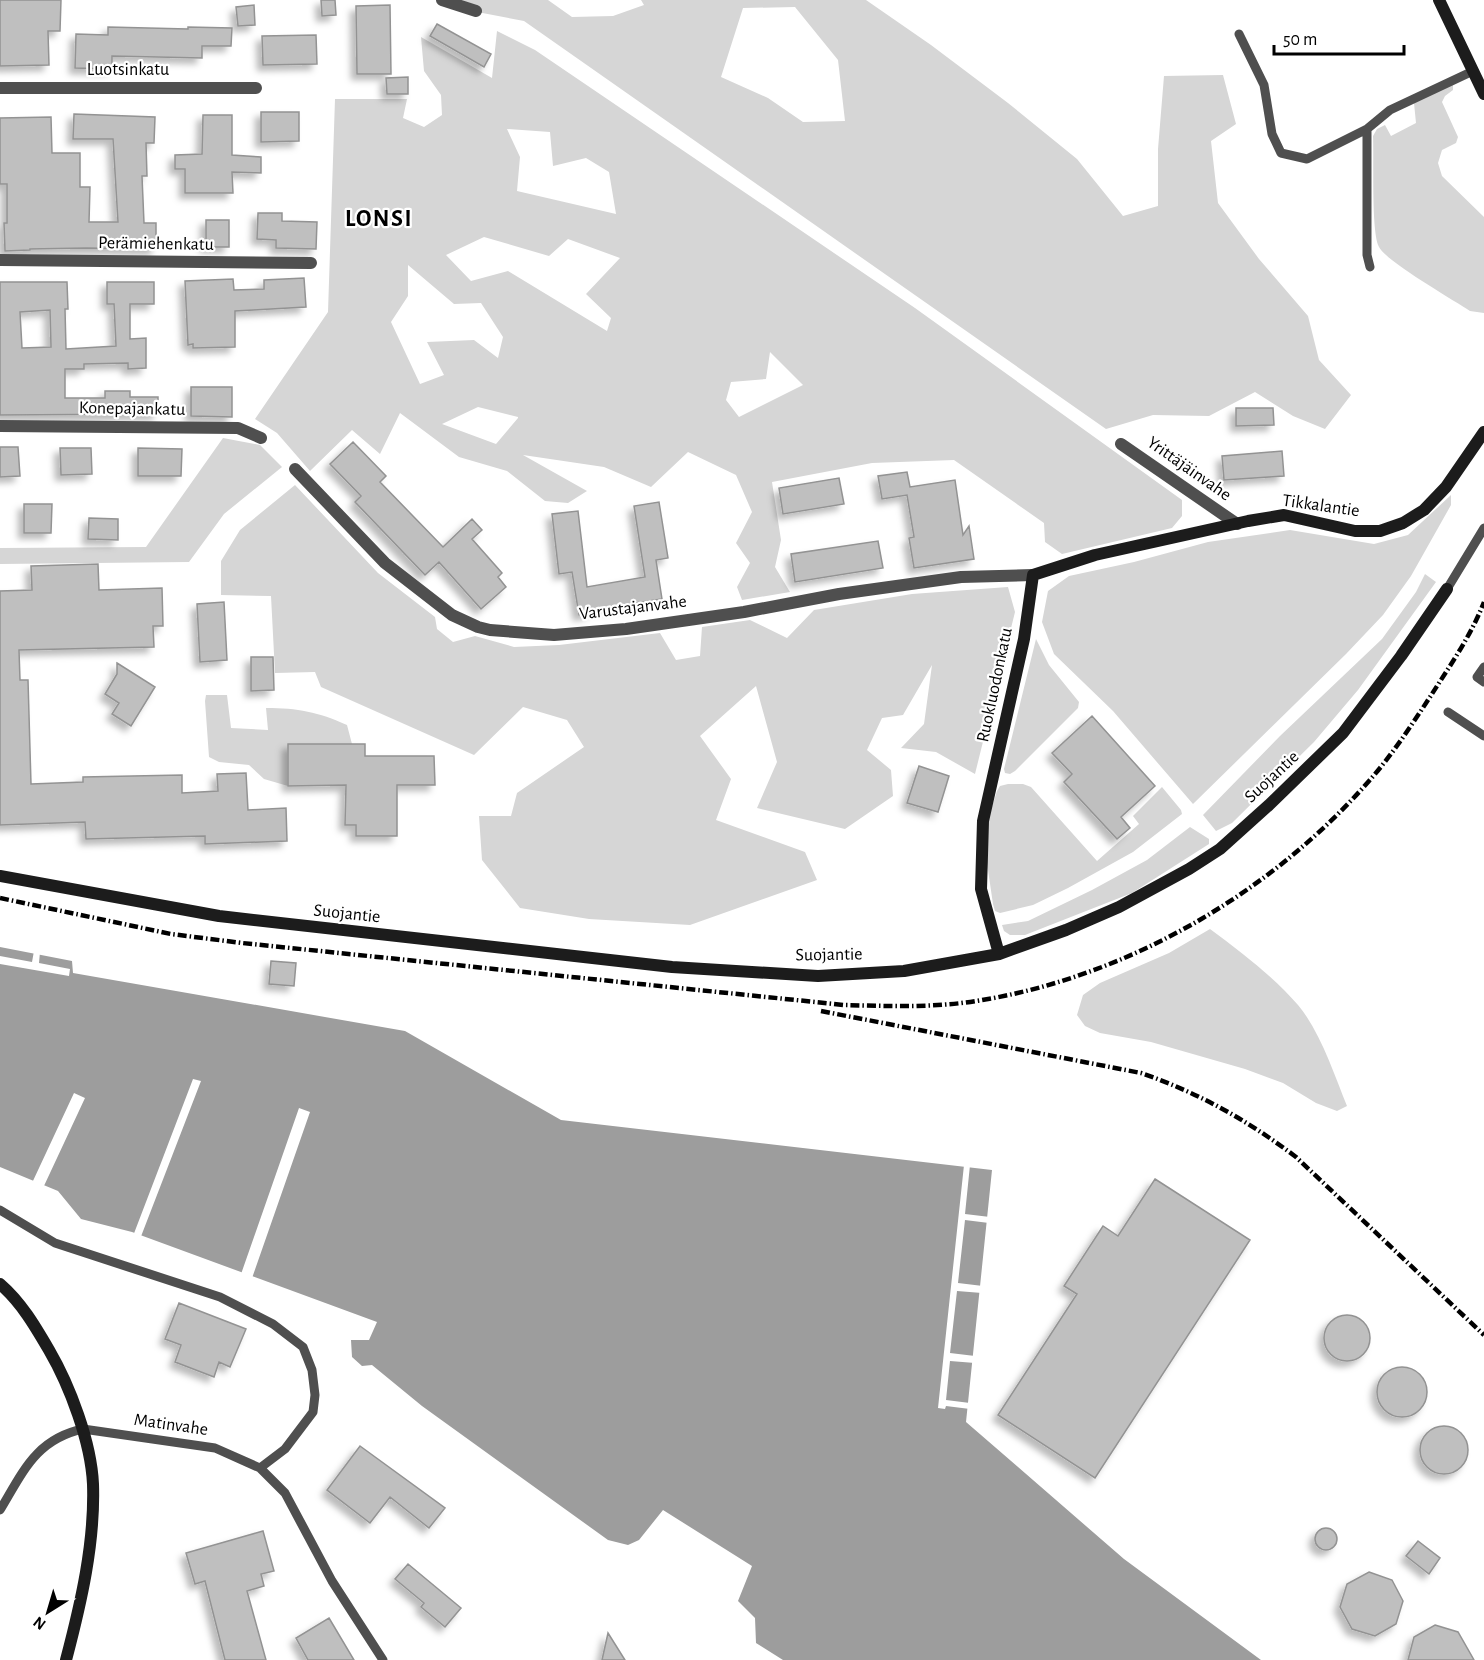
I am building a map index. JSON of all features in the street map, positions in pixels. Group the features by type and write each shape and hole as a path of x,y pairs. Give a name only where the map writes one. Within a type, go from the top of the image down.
{"street":[{"path":"442,0 476,11"},
{"path":"1439,0 1484,94"},
{"name":"Luotsinkatu","path":"0,88 256,88"},
{"name":"Perämiehenkatu","path":"0,260 311,263"},
{"name":"Konepajankatu","path":"0,426 238,428 261,438"},
{"name":"Tikkalantie","path":"1033,575 1095,555 1284,515 1354,531 1380,531 1402,523 1424,510 1446,487 1484,432"},
{"name":"Yrittäjäinvahe","path":"1121,444 1237,524"},
{"name":"Varustajanvahe","path":"295,469 385,563 452,615 490,630 554,635 627,628 744,612 839,594 961,577 1033,575"},
{"name":"Ruokluodonkatu","path":"999,954 981,889 983,821 1024,639 1033,575"},
{"name":"Suojantie","path":"0,876 219,916 672,967 818,976 904,971 999,954 1066,930 1119,907 1189,869 1220,849 1278,797 1343,733 1401,656 1447,589"},
{"path":"0,1284 26,1312 56,1363 83,1429 93,1483 91,1539 80,1608 66,1660"}],"lane":[{"path":"1239,34 1264,85 1272,134 1281,153 1307,159 1367,129 1390,111 1473,71"},
{"path":"1367,129 1367,255 1370,267"},
{"name":"Suojantie","path":"1447,589 1484,528"},
{"path":"1480,679 1484,667"},
{"path":"1448,712 1484,736"},
{"path":"0,1210 55,1243 220,1297 273,1324 303,1347 312,1370 315,1395 313,1412 285,1449 260,1468"},
{"path":"0,1510 35,1454 65,1433 83,1429"},
{"name":"Matinvahe","path":"83,1429 215,1448 260,1468 285,1493 332,1581 383,1660"}],"shaded area":[{"path":"460,0 548,0 572,17 613,16 644,5 641,0 866,0 1008,103 1077,159 1123,216 1158,206 1158,149 1164,76 1223,75 1236,124 1211,141 1218,203 1259,259 1308,316 1319,360 1351,395 1325,429 1293,416 1255,392 1209,416 1153,415 1106,429 524,21 472,11","holes":["795,7 838,60 845,121 803,122 768,98 721,77 743,8"]},
{"path":"497,31 535,50 915,308 1182,500 1182,516 1172,528 1062,554 1045,542 1044,523 954,460 872,463 772,482 781,540 775,567 790,592 742,600 737,587 750,563 736,543 752,512 736,475 688,452 651,487 604,467 523,455 587,491 568,503 545,501 507,471 459,457 400,413 380,454 352,430 310,471 277,433 255,419 328,312 335,99 407,99 403,118 424,127 442,115 441,95 424,71 421,37 492,78","holes":["507,129 550,132 553,166 586,158 609,172 616,214 517,191 520,157","484,237 549,256 568,239 620,258 586,294 611,318 607,331 508,271 471,281 446,255","408,265 454,304 481,303 503,337 498,358 474,340 427,342 444,375 420,384 391,322 408,296","770,352 803,385 739,417 726,400 731,382 766,379","478,407 518,417 496,444 442,424"]},
{"path":"1453,83 1453,90 1445,96 1442,102 1458,137 1456,143 1442,150 1438,163 1442,176 1484,217 1484,313 1470,311 1407,271 1384,254 1376,239 1373,136 1377,129 1385,125 1391,136 1416,123 1414,103"},
{"path":"223,438 260,445 282,467 224,514 189,562 0,564 0,548 146,547"},
{"path":"295,485 378,573 435,617 437,629 453,642 475,636 514,647 559,645 660,633 676,660 700,656 702,627 750,620 787,638 814,610 912,594 1008,587 1015,612 975,774 936,752 901,748 924,724 932,665 903,715 882,718 867,750 891,770 893,796 845,829 757,808 777,762 756,686 700,736 731,779 716,820 805,852 817,880 690,925 589,919 520,908 482,860 479,816 511,816 517,793 584,747 567,720 523,707 474,755 321,687 315,672 275,673 271,596 221,595 221,561 240,530"},
{"path":"1451,495 1451,505 1411,576 1383,615 1193,804 1113,711 1054,654 1042,622 1048,591 1069,576 1134,562 1208,542 1290,530 1374,544 1408,535"},
{"path":"1425,574 1436,582 1358,690 1314,742 1232,823 1216,831 1203,815 1280,736 1382,639 1416,592"},
{"path":"1036,639 1049,665 1079,702 1078,708 1015,771 1010,774 1005,773 1004,769"},
{"path":"206,695 227,695 231,728 268,730 266,708 298,710 347,725 352,744 288,786 264,779 249,765 219,762 209,757"},
{"path":"1023,784 1031,787 1097,861 1139,824 1133,816 1162,787 1182,814 1133,852 1068,888 1033,905 1000,913 995,911 993,904 984,843 985,828 997,791 1000,786"},
{"path":"1190,827 1209,839 1209,844 1132,893 1025,935 1010,935 1004,931 1002,925 1028,921 1147,860"},
{"path":"1210,929 1267,974 1306,1015 1320,1040 1347,1106 1337,1111 1316,1103 1283,1083 1245,1069 1151,1042 1100,1033 1085,1026 1077,1015 1083,995 1100,983 1169,953"},
{"path":"0,947 72,961 73,973 405,1031 561,1120 992,1170 966,1422 1124,1559 1261,1660 783,1660 756,1643 755,1618 738,1601 752,1566 663,1510 639,1540 628,1545 608,1540 422,1406 372,1365 362,1366 352,1357 351,1340 369,1340 377,1322 132,1232 81,1219 58,1191 0,1167"}],"pier":[{"path":"34,951 40,952 39,963 70,969 69,976 0,964 0,956 32,962"},
{"path":"193,1079 201,1081 140,1239 133,1236"},
{"path":"74,1093 85,1098 43,1188 32,1183"},
{"path":"299,1108 310,1112 251,1281 240,1277"},
{"path":"964,1165 970,1165 965,1214 990,1217 989,1223 965,1220 958,1283 983,1286 982,1293 957,1291 950,1353 975,1356 975,1363 950,1361 946,1400 970,1403 970,1409 946,1406 945,1409 938,1408"}],"building":[{"path":"0,0 61,0 60,31 48,31 49,65 0,66"},
{"path":"321,0 335,0 336,15 322,16"},
{"path":"254,5 255,25 238,26 236,7"},
{"path":"390,5 391,74 357,74 356,6"},
{"path":"437,24 491,54 484,67 430,36"},
{"path":"108,27 232,28 231,46 202,46 202,58 112,56 112,69 75,68 76,34 108,35"},
{"path":"316,35 317,64 263,65 262,36"},
{"path":"408,77 408,94 387,94 386,78"},
{"path":"261,112 299,112 299,141 261,142"},
{"path":"74,114 155,117 154,143 146,143 147,176 142,176 144,223 156,223 156,249 86,248 5,251 4,223 7,223 7,184 0,184 0,118 51,117 52,153 80,153 80,187 90,187 89,222 118,222 113,139 73,139"},
{"path":"203,115 232,115 232,155 261,157 261,173 232,172 233,193 185,193 185,169 175,169 175,155 202,154"},
{"path":"258,213 282,213 282,221 317,222 316,249 276,248 276,240 257,239"},
{"path":"206,220 229,220 229,247 206,247"},
{"path":"304,278 306,307 235,311 235,347 193,348 193,344 188,345 185,281 233,279 234,290 264,289 264,280"},
{"path":"0,282 67,282 66,349 116,346 114,304 107,304 107,282 154,282 154,304 130,304 130,339 146,338 146,368 128,369 128,363 84,364 84,369 65,369 65,398 105,398 105,391 130,391 130,397 158,397 158,414 0,415","holes":["50,310 51,347 22,348 20,312"]},
{"path":"191,387 232,387 232,417 191,416"},
{"path":"1236,408 1273,408 1274,425 1236,426"},
{"path":"353,442 386,476 380,482 443,547 472,519 482,530 472,539 502,573 498,577 506,587 481,609 439,562 425,575 355,502 361,496 330,464"},
{"path":"0,447 18,447 20,476 0,477"},
{"path":"60,448 91,448 92,474 61,475"},
{"path":"138,448 182,449 181,476 138,476"},
{"path":"1282,451 1284,476 1224,480 1222,456"},
{"path":"907,472 910,487 955,480 963,535 969,526 974,559 914,568 909,538 914,537 907,495 882,499 878,476"},
{"path":"839,478 844,504 783,514 779,488"},
{"path":"659,502 668,558 656,560 662,599 590,610 590,613 579,615 572,572 559,574 552,514 578,511 587,587 645,577 634,506"},
{"path":"24,504 52,504 51,533 24,533"},
{"path":"89,518 118,519 118,540 88,539"},
{"path":"878,541 883,568 795,582 791,554"},
{"path":"98,564 99,590 162,588 163,626 153,626 154,647 19,650 20,680 28,680 31,784 83,782 83,777 182,775 182,793 218,791 217,774 246,773 248,810 286,808 287,841 205,844 205,836 86,839 85,822 0,825 0,591 32,590 31,566"},
{"path":"224,602 227,660 200,662 197,604"},
{"path":"251,657 273,657 274,690 251,691"},
{"path":"117,663 155,687 131,726 112,714 119,703 105,694 117,674"},
{"path":"1092,716 1155,786 1121,817 1130,828 1117,839 1064,782 1072,774 1052,753"},
{"path":"288,744 365,744 365,756 434,756 435,785 397,785 397,836 356,836 356,825 345,825 346,785 288,786"},
{"path":"919,766 949,776 938,812 907,803"},
{"path":"271,961 296,963 294,986 269,984"},
{"path":"1155,1179 1250,1240 1095,1478 998,1415 1077,1294 1064,1286 1103,1226 1118,1236"},
{"path":"179,1303 246,1329 230,1367 219,1362 214,1377 175,1362 181,1345 165,1339"},
{"path":"1347,1315 1363,1322 1370,1338 1363,1354 1347,1361 1331,1354 1324,1338 1331,1322"},
{"path":"1402,1367 1416,1371 1423,1378 1427,1392 1423,1406 1416,1413 1402,1417 1388,1413 1381,1406 1377,1392 1381,1378 1388,1371"},
{"path":"1444,1426 1461,1433 1468,1450 1461,1467 1444,1474 1427,1467 1420,1450 1427,1433"},
{"path":"360,1446 445,1508 429,1528 390,1497 370,1523 327,1490"},
{"path":"1326,1528 1334,1531 1337,1539 1334,1547 1326,1550 1318,1547 1315,1539 1318,1531"},
{"path":"263,1531 274,1571 261,1574 264,1586 247,1591 266,1660 225,1660 205,1581 195,1584 186,1553"},
{"path":"1418,1541 1440,1558 1429,1574 1406,1556"},
{"path":"408,1564 461,1608 445,1627 421,1607 424,1603 395,1579"},
{"path":"1369,1572 1392,1580 1403,1601 1396,1624 1375,1636 1352,1629 1340,1607 1347,1584"},
{"path":"329,1618 354,1660 308,1660 296,1638"},
{"path":"1435,1625 1458,1632 1474,1660 1408,1660 1414,1637"},
{"path":"608,1633 625,1660 602,1660"}],"railway":[{"path":"0,898 171,934 844,1005 927,1006 976,1001 1032,990 1086,973 1140,951 1191,925 1240,894 1287,860 1330,822 1386,761 1452,663 1473,627 1484,602"},
{"path":"821,1011 1141,1073 1183,1089 1241,1119 1296,1157 1484,1335"}],"district":[{"name":"LONSI","path":"379,219"}]}
